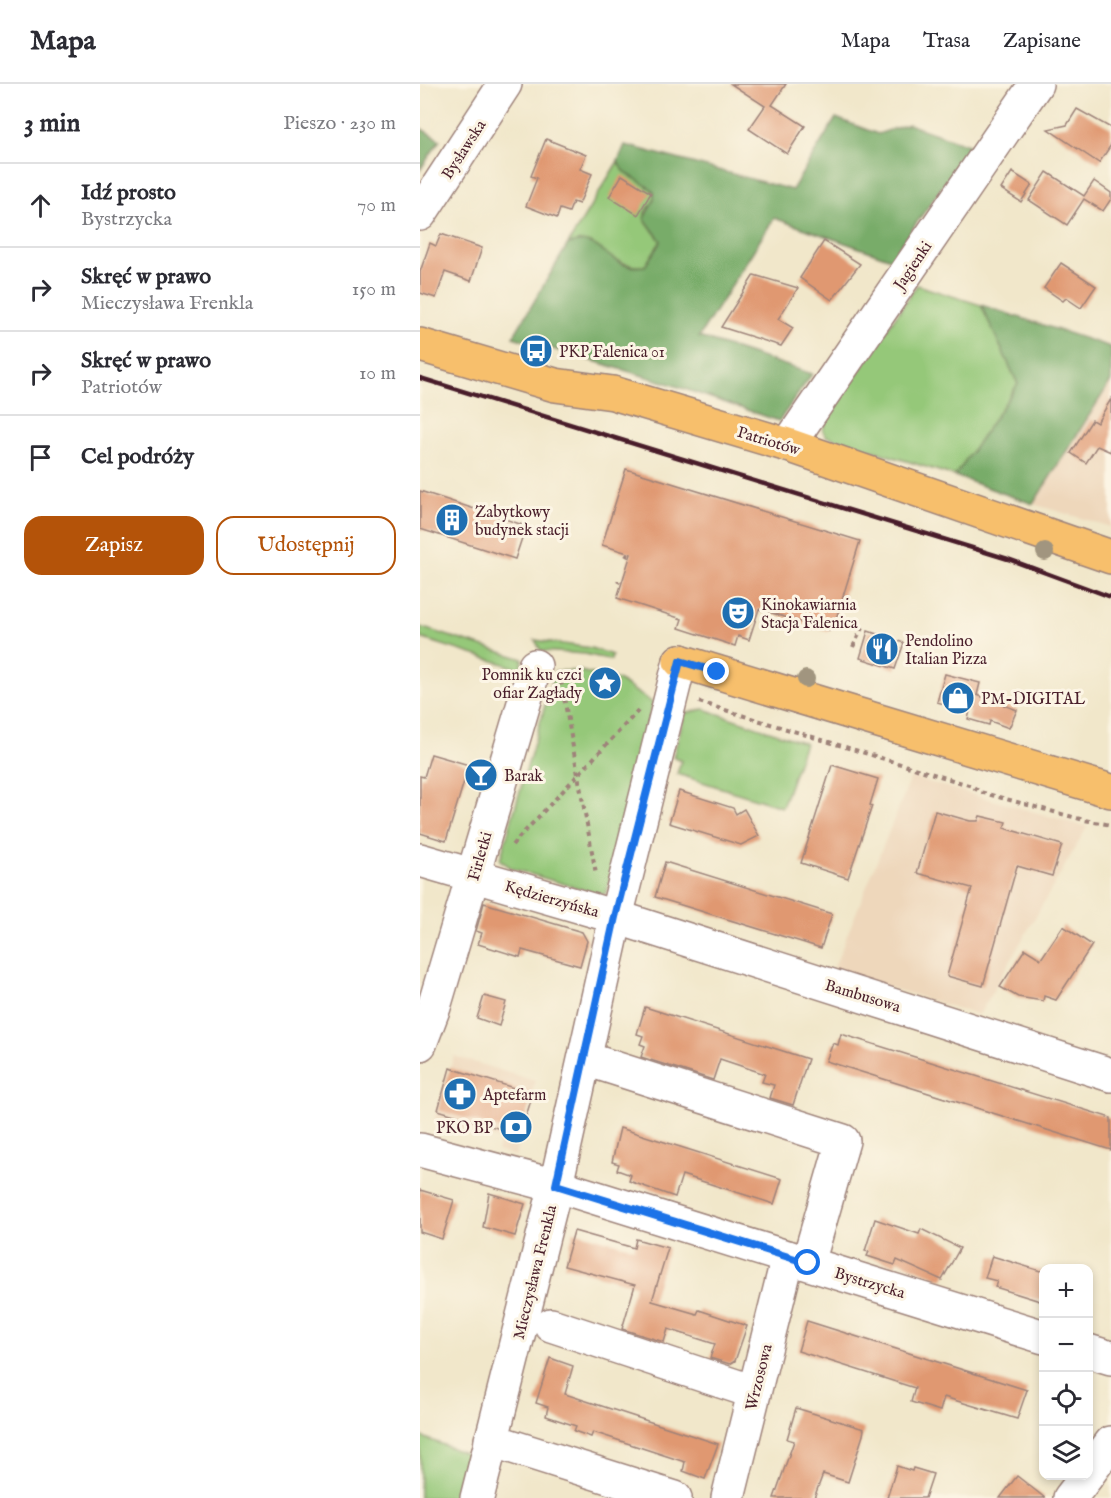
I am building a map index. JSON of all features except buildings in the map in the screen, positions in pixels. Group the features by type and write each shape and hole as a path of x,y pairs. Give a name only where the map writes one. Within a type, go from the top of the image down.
{"main road":[{"name":"Patriotów","path":"420,345 555,385 613,393 788,445 1111,556"},
{"path":"680,661 1111,791"}],"street":[{"name":"Bysławska","path":"420,214 505,84"},
{"name":"Jagienki","path":"788,445 1035,84"},
{"name":"Mieczysława Frenkla","path":"477,1498 586,1059 609,915 680,661"},
{"name":"Firletki","path":"420,1044 547,668"},
{"name":"Kędzierzyńska","path":"420,860 609,915"},
{"name":"Bambusowa","path":"609,915 1111,1075"},
{"name":"Wrzosowa","path":"586,1059 843,1141 798,1260 754,1392 728,1498"},
{"name":"Bystrzycka","path":"420,1150 556,1185 1039,1335"},
{"path":"551,1325 754,1392"},
{"path":"1093,1352 1111,1358"},
{"path":"491,1440 675,1498"},
{"path":"1093,1467 1111,1443"},
{"path":"1070,1498 1084,1480"}],"path":[{"path":"853,647 862,628"},
{"path":"547,668 579,776 609,915"},
{"path":"707,705 972,786 980,792 1111,825"},
{"path":"477,876 579,776 639,709"}],"shaded area":[{"path":"1111,381 1111,527 1033,504"},
{"path":"911,777 1087,827 979,1015 833,970"},
{"path":"454,1056 535,1081 516,1156 497,1151 500,1140 434,1120"}],"green space":[{"path":"836,118 878,134 908,124 971,146 891,259 774,218 699,337 812,374 779,421 667,383 513,337 568,244 587,242 625,265 645,266 661,241 644,218 654,200 654,192 624,171 618,161 625,145 792,190"},
{"path":"420,128 440,140 420,170"},
{"path":"618,161 624,171 654,192 655,200 645,212 646,222 661,241 645,266 624,263 587,246 568,244"},
{"path":"917,285 981,305 1018,384 955,476 826,436 823,431 825,421"},
{"path":"981,305 1111,347 1111,381 1033,504 955,476 1018,384"},
{"path":"420,627 523,659 520,669 420,638"},
{"path":"535,640 591,648 612,655 611,660 585,654 541,651"},
{"path":"555,671 580,671 618,680 653,703 606,894 595,893 513,869 500,860"},
{"path":"704,709 805,743 782,807 677,774 681,761 673,757 685,713"},
{"path":"420,1436 467,1454 456,1498 420,1498"}],"railway":[{"path":"420,378 1008,559 1111,597"}],"place":[{"name":"PKP Falenica 01","path":"536,351"},
{"name":"Zabytkowy budynek stacji","path":"452,520"},
{"name":"Kinokawiarnia Stacja Falenica","path":"738,613"},
{"name":"Pendolino Italian Pizza","path":"882,649"},
{"name":"Pomnik ku czci ofiar Zagłady","path":"605,683"},
{"name":"PM-DIGITAL","path":"958,698"},
{"name":"Barak","path":"481,775"},
{"name":"Aptefarm","path":"460,1094"},
{"name":"PKO BP","path":"516,1127"}],"route":[{"path":"717,672 680,661 615,917 586,1059 556,1185 808,1263"}]}
